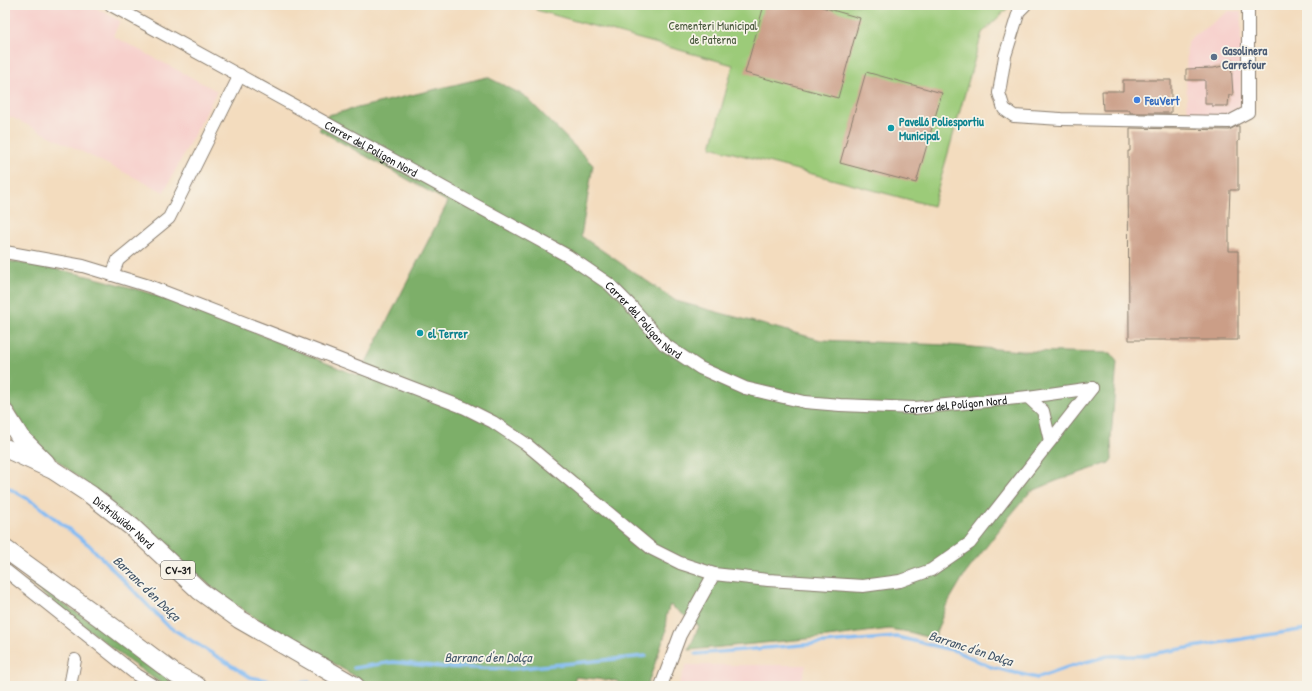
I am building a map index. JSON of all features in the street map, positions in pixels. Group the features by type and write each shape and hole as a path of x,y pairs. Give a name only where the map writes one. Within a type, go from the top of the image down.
{"highway":[{"path":"5,413 20,437 54,470"},
{"name":"Distribuïdor Nord","path":"5,448 54,470 92,495 132,527 200,591 239,620 355,686"},
{"path":"5,549 176,674 197,686"},
{"path":"5,562 24,571 45,577"}],"street":[{"name":"Carrer del Polígon Nord","path":"111,5 568,256 609,284 632,307 664,344 700,368 745,388 805,402 840,406 916,408 1028,397 1092,388 1050,441"},
{"path":"1025,5 1019,11 1005,56 999,93 1004,109 1014,116 1061,119 1229,122 1248,112 1248,5"},
{"path":"112,274 118,260 169,218 240,75"},
{"path":"5,252 83,266 149,286 464,408 493,422 526,444 652,549 680,563 714,574 863,586 900,581 931,570 970,543 1050,441 1043,411 1028,397"},
{"path":"5,570 138,676 155,686"},
{"path":"661,686 680,635 714,574"},
{"path":"70,686 75,660"}],"shaded area":[{"path":"5,5 91,5 120,21 113,36 217,91 164,192 5,114"},
{"name":"Gasolinera Carrefour","path":"1229,11 1241,11 1241,104 1235,112 1225,119 1188,119 1186,80 1187,42"},
{"path":"686,665 806,665 800,686 678,686"}],"green space":[{"name":"Cementeri Municipal de Paterna","path":"537,5 1011,5 982,33 933,206 711,147 733,65 536,10"},
{"path":"487,77 525,96 593,165 581,236 676,301 821,340 947,345 1021,351 1111,353 1117,362 1111,438 1112,459 1109,463 1056,481 1030,492 963,577 946,606 934,639 909,632 889,629 827,637 689,650 699,626 670,605 666,618 666,632 647,686 620,686 617,681 575,677 574,686 372,686 252,616 219,593 36,443 19,420 5,396 5,261 80,274 154,295 222,318 359,376 448,202 319,130 328,115"},
{"path":"25,580 119,639 183,686 165,686 130,662"}],"building":[{"path":"764,5 815,5 860,18 838,98 745,73"},
{"path":"1231,64 1233,95 1229,95 1228,106 1212,106 1212,104 1205,104 1205,80 1186,80 1186,69 1214,68"},
{"name":"Pavelló Poliesportiu Municipal","path":"866,72 942,93 916,183 840,163"},
{"name":"FeuVert","path":"1123,80 1171,80 1171,113 1130,113 1130,110 1103,110 1102,91 1123,91"},
{"path":"1239,126 1238,190 1230,190 1229,251 1238,251 1238,340 1129,340 1128,151 1130,151 1130,128 1229,130"}],"waterway":[{"name":"Barranc d'en Dolça","path":"5,486 35,503 89,545 168,626 250,677 287,684 309,682"},
{"name":"Barranc d'en Dolça","path":"696,654 897,637 956,651 991,667 1037,678 1068,667 1108,656 1139,656 1307,629"},
{"name":"Barranc d'en Dolça","path":"354,668 393,662 442,667 510,669 646,656"}],"place":[{"name":"Gasolinera Carrefour","path":"1214,57"},
{"name":"FeuVert","path":"1137,100"},
{"name":"Pavelló Poliesportiu Municipal","path":"891,128"},
{"name":"el Terrer","path":"420,333"}]}
